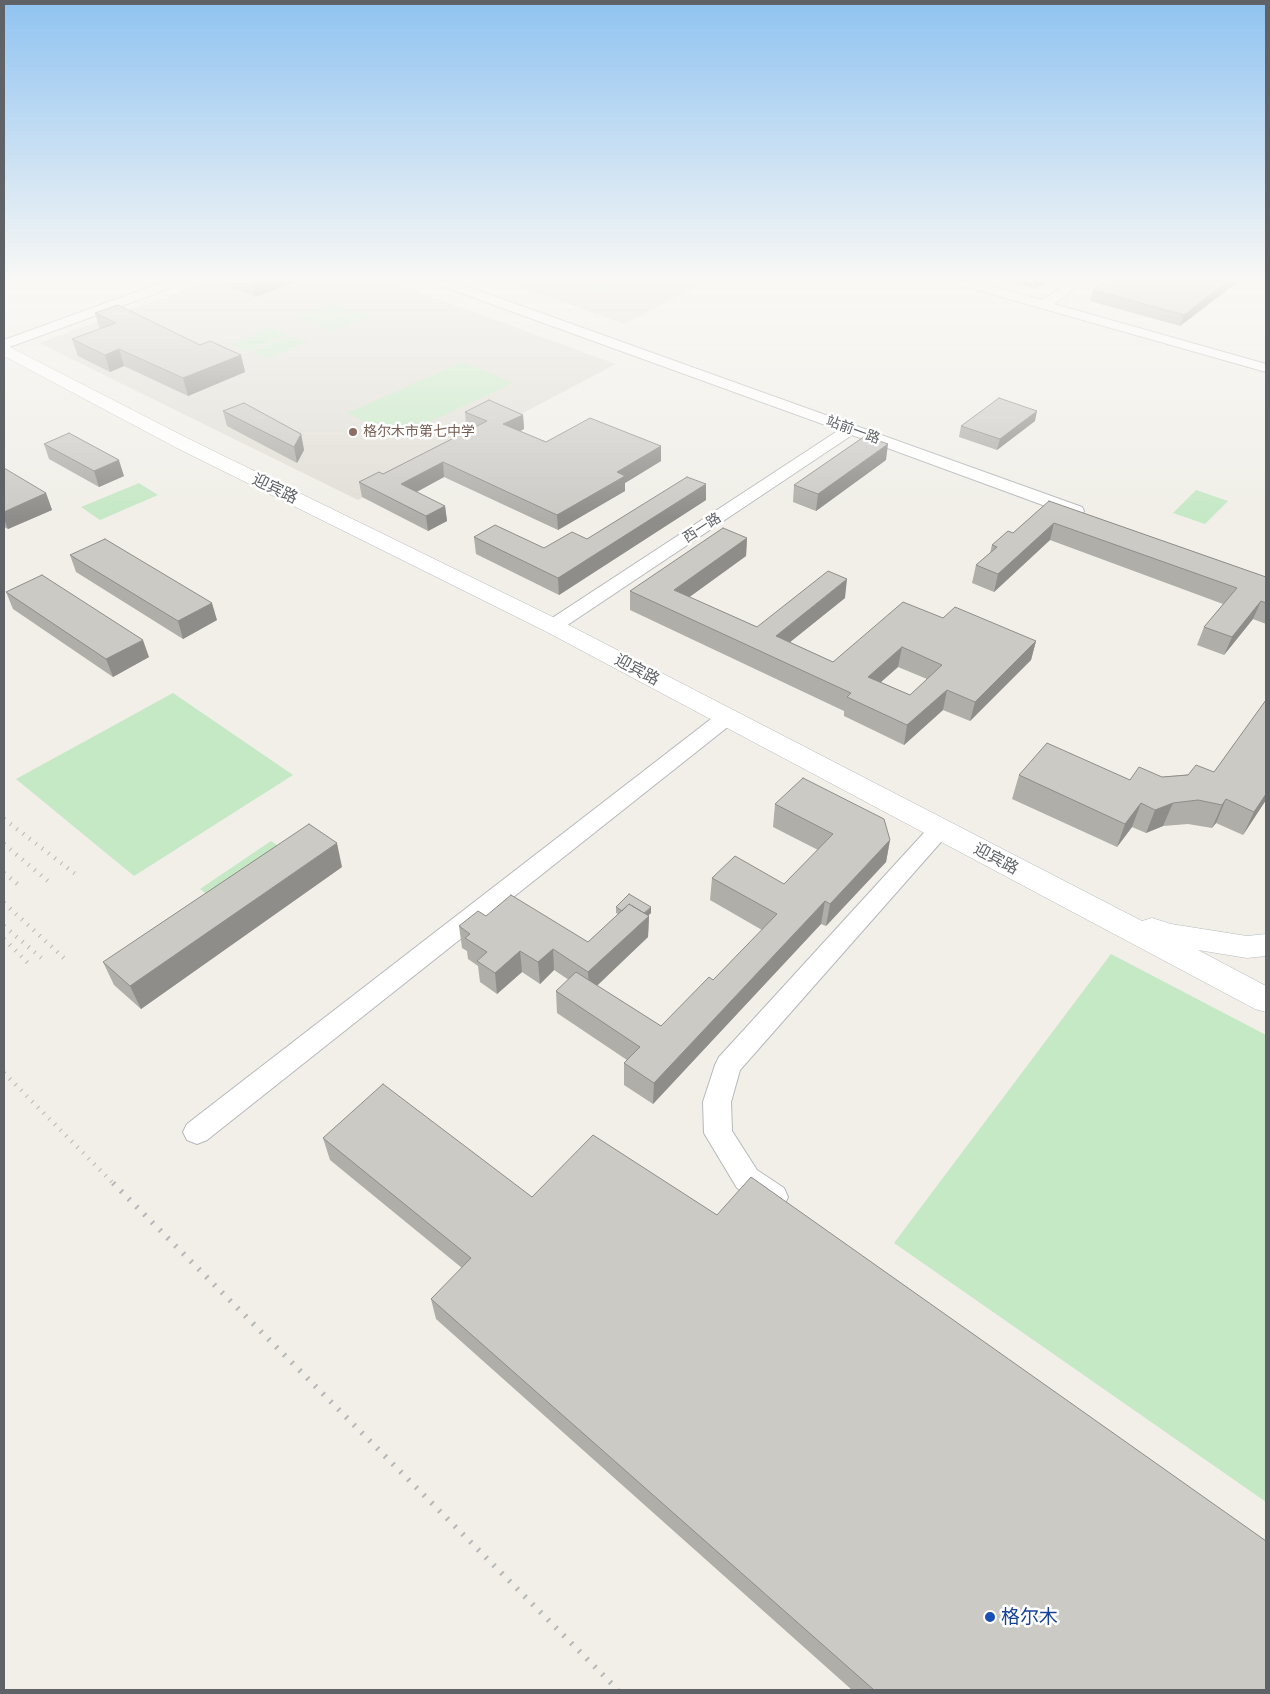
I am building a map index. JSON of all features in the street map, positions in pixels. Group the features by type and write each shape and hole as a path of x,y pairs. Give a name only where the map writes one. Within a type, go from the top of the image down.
{"main road":[{"name":"迎宾路","path":"25,360 182,443 554,626 1266,1000"},
{"path":"1097,912 1171,935 1247,946 1266,945"}],"street":[{"name":"站前一路","path":"660,360 1091,516"},
{"path":"1238,360 1266,368"},
{"name":"西一路","path":"554,626 851,429"},
{"path":"197,1132 727,717"},
{"path":"796,1213 748,1179 718,1134 717,1102 728,1065 940,829"}],"shaded area":[{"path":"74,360 605,360 616,364 358,500"}],"green space":[{"path":"463,362 513,383 397,437 347,413"},
{"path":"139,483 158,495 100,520 81,507"},
{"path":"1196,490 1228,501 1205,524 1173,513"},
{"path":"173,693 293,775 134,876 16,779"},
{"path":"271,841 301,862 230,912 200,889"},
{"path":"1111,954 1266,1035 1266,1502 894,1243"}],"building":[{"path":"143,360 228,360 183,378"},
{"path":"999,398 1037,411 1000,439 961,426"},
{"path":"489,400 523,415 503,424 546,442 590,418 661,446 617,472 625,476 557,515 443,462 401,484 445,506 426,516 359,482 379,472 383,474 487,421 465,412"},
{"path":"244,403 301,434 294,447 223,411"},
{"path":"69,433 119,460 94,471 44,444"},
{"path":"865,436 888,444 818,494 794,485"},
{"path":"4,468 46,493 4,512"},
{"path":"687,477 706,484 558,578 474,537 495,525 544,548 572,532 587,539"},
{"path":"1049,501 1266,577 1266,603 1261,601 1232,637 1204,627 1237,588 1054,523 998,574 976,565 997,547 992,545 1008,531 1013,533"},
{"path":"723,528 747,538 674,590 757,627 828,571 847,579 776,636 833,662 903,602 943,618 955,607 1036,641 975,702 947,690 907,725 847,697 851,693 630,591","holes":["902,647 942,665 910,695 868,677"]},
{"path":"105,539 212,603 178,621 70,555"},
{"path":"42,575 143,640 106,659 6,592"},
{"path":"1266,700 1266,794 1254,812 1226,799 1222,805 1198,800 1173,803 1155,810 1141,803 1125,824 1019,775 1047,743 1130,780 1139,767 1162,777 1188,775 1196,765 1214,772"},
{"path":"803,778 884,819 890,840 830,904 825,901 654,1083 624,1063 640,1047 556,991 576,972 661,1026 709,977 713,980 777,914 712,878 735,856 784,884 833,834 775,804"},
{"path":"309,824 337,843 130,986 103,962"},
{"path":"629,894 651,907 644,913 629,904 622,911 616,907"},
{"path":"511,895 588,942 629,904 649,916 588,972 553,949 538,962 520,951 495,973 477,961 487,952 465,938 470,934 459,926 478,911 486,916"},
{"path":"383,1084 532,1197 593,1135 717,1215 751,1177 1266,1541 1266,1690 874,1690 431,1299 471,1258 323,1138"}],"railway":[{"path":"4,819 78,876"},
{"path":"4,844 49,882"},
{"path":"4,873 20,886"},
{"path":"4,903 64,958"},
{"path":"4,926 45,961"},
{"path":"4,939 28,963"},
{"path":"4,1073 114,1184"},
{"path":"113,1183 618,1690"}],"place":[{"name":"格尔木市第七中学","path":"353,432"},
{"name":"格尔木","path":"990,1617"}]}
